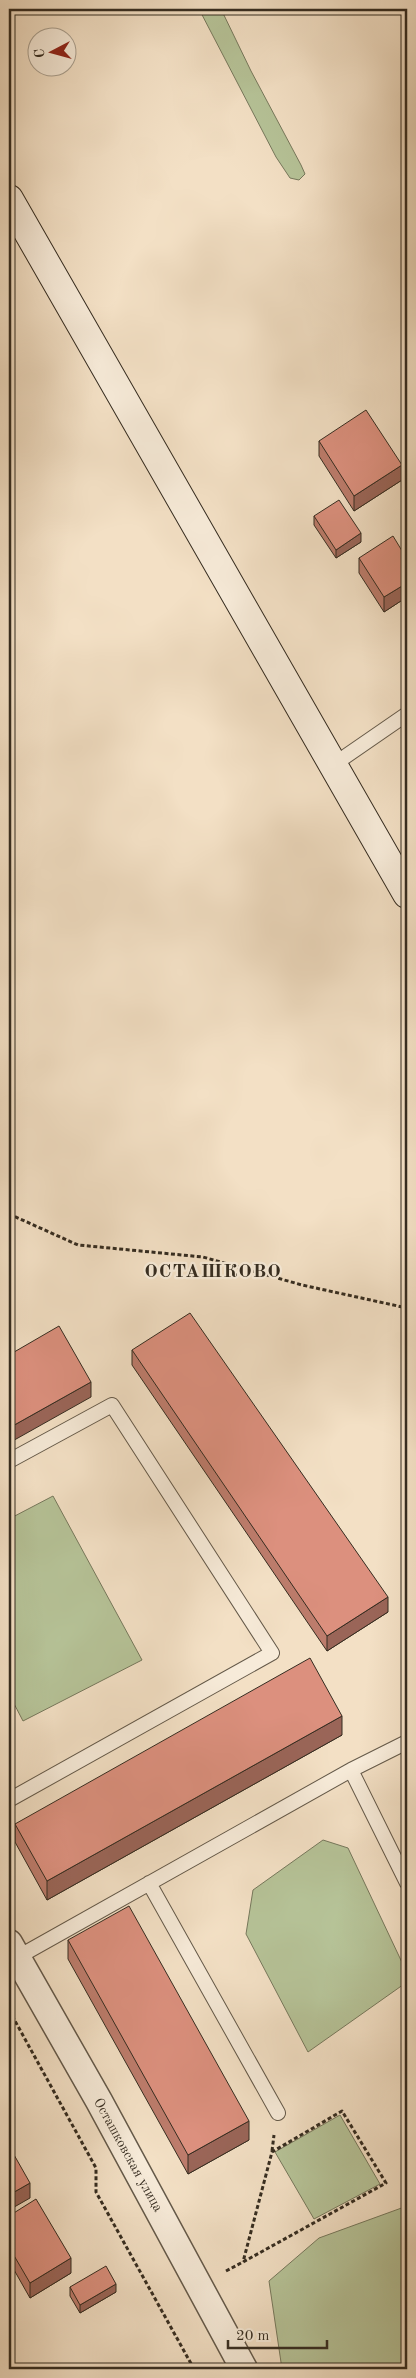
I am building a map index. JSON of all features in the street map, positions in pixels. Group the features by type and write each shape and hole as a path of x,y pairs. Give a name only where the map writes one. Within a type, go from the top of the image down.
{"street":[{"path":"9,198 407,894"},
{"name":"Осташковская улица","path":"13,1950 244,2369"}],"lane":[{"path":"333,765 407,714"},
{"path":"9,1461 112,1406 272,1653 9,1800"},
{"path":"13,1950 149,1883 351,1770 407,1742"},
{"path":"351,1770 407,1882"},
{"path":"149,1883 278,2112"}],"path":[{"path":"9,1214 78,1245 203,1257 302,1285 407,1308"},
{"path":"9,2010 96,2168 96,2192 194,2369"},
{"path":"199,2286 243,2262 386,2183 342,2111 272,2152 243,2262"}],"green space":[{"path":"199,9 221,9 251,71 301,165 305,174 299,180 290,178 276,157"},
{"path":"53,1496 142,1660 23,1721 9,1694 9,1519"},
{"path":"323,1840 348,1848 407,1973 407,1982 308,2052 246,1934 253,1890"},
{"path":"340,2115 380,2184 314,2219 275,2152"},
{"path":"407,2206 407,2369 282,2369 269,2281 319,2238"}],"building":[{"path":"366,410 402,465 354,496 319,441"},
{"path":"339,500 361,533 336,550 314,516"},
{"path":"393,536 407,559 407,583 384,597 359,558"},
{"path":"190,1313 388,1597 327,1636 132,1350"},
{"path":"59,1326 91,1382 9,1428 9,1355"},
{"path":"310,1658 342,1716 47,1881 15,1824"},
{"path":"129,1906 249,2121 188,2155 68,1940"},
{"path":"9,2146 30,2183 9,2195"},
{"path":"36,2199 71,2258 30,2283 9,2247 9,2216"},
{"path":"106,2266 116,2284 80,2305 70,2287"}],"district":[{"name":"ОСТАШКОВО","path":"213,1272"}]}
